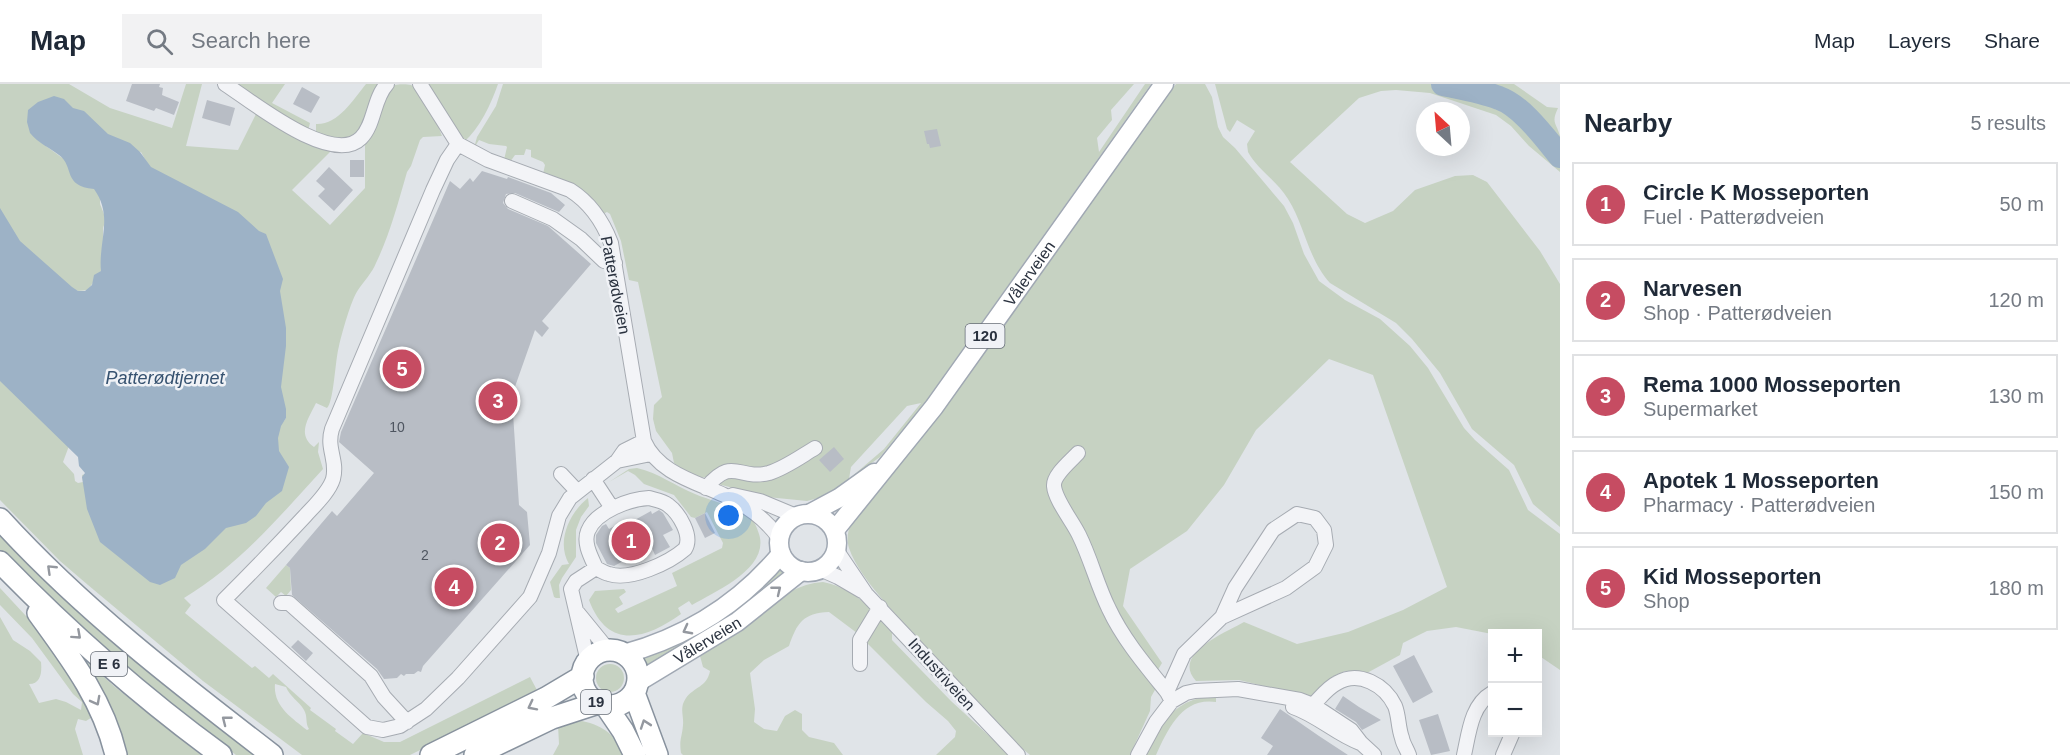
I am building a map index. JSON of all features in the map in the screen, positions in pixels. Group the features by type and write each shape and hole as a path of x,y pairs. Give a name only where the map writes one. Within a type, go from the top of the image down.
{"highway":[{"name":"E 6","path":"0,519 110,624 172,678 272,755"},
{"name":"E 6","path":"2,564 66,651 90,689 110,731 116,755"},
{"name":"E 6","path":"2,564 102,658 221,755"},
{"name":"19","path":"431,755 532,706 585,669 594,656 616,652"},
{"path":"616,652 635,666 636,687 657,755"},
{"name":"19","path":"585,669 586,692 602,704"},
{"name":"19","path":"475,755 552,718 602,704 622,704 636,687"},
{"path":"602,704 623,731 635,755"}],"main road":[{"name":"Vålerveien","path":"835,530 934,407 1164,84"},
{"name":"Vålerveien","path":"804,514 839,498 891,458"},
{"path":"780,546 789,565 801,571 814,572 831,562 837,551 835,530 825,519 804,514"},
{"name":"120","path":"780,546 785,525 804,514"},
{"name":"Vålerveien","path":"616,652 665,641 708,618 744,593 780,546"},
{"name":"Vålerveien","path":"636,687 737,622 801,571"}],"street":[{"path":"225,84 289,127 322,141 345,146 357,141 365,132 379,96 387,84"},
{"name":"Patterødveien","path":"420,84 458,144 488,160 561,185 579,195 603,225 615,263 644,441 651,454 676,474 724,495 755,512 772,527 780,546"},
{"path":"458,144 447,160 433,190 332,429 329,439 335,466 331,484 291,531 224,600 368,727 383,730 400,726 426,710 458,678 530,597 559,516 577,491 617,461 624,451 644,441"},
{"path":"512,201 553,219 581,239 604,261 615,263"},
{"path":"581,239 612,248"},
{"path":"706,488 722,472 732,470 758,474 772,472 815,448"},
{"path":"1078,453 1054,480 1057,495 1080,536 1096,582 1109,610 1122,632 1170,697"},
{"path":"617,461 651,454"},
{"path":"561,474 577,491"},
{"path":"593,479 612,508"},
{"name":"Patterødveien","path":"724,495 743,496 804,514"},
{"path":"649,498 662,501 675,511 686,532 687,545 680,554 648,570 633,574 619,576 596,568 586,542 588,531 595,521 612,508 637,499 649,498"},
{"path":"1138,755 1170,697 1184,654 1222,616 1235,588 1273,530 1297,514 1315,518 1324,530 1326,546 1315,567 1286,588 1222,616"},
{"name":"Industriveien","path":"837,551 866,594"},
{"path":"585,669 577,612 571,589 576,581 596,568"},
{"name":"Industriveien","path":"820,569 866,594 880,607 1018,755"},
{"path":"281,603 289,603 371,676 384,697 407,722"},
{"path":"860,664 860,640 880,607"},
{"path":"577,612 616,652"},
{"path":"1313,705 1337,683 1346,680 1367,680 1378,684 1393,703 1398,714 1401,737 1409,755"},
{"path":"1170,697 1195,691 1238,690 1300,700 1313,705 1351,730 1374,755"},
{"path":"1261,693 1270,699 1301,709 1345,738 1361,743"},
{"path":"1464,755 1471,721 1488,697"},
{"path":"1503,755 1511,737"}],"green space":[{"path":"0,84 69,84 110,108 172,128 186,84 202,84 186,146 238,150 257,112 333,149 292,190 330,225 365,188 365,140 391,86 407,84 416,88 430,108 442,136 423,137 420,140 381,252 355,295 350,309 342,333 329,404 327,408 316,403 308,420 306,437 314,447 319,442 318,452 323,469 275,522 241,555 223,571 184,598 191,605 185,613 252,668 255,666 269,678 273,674 311,708 310,710 353,744 363,733 384,742 400,742 530,677 538,692 410,755 302,755 203,681 60,561 0,500 0,341 63,425 69,446 63,462 74,474 75,481 78,483 83,482 82,475 284,421 286,418 141,152 39,141 61,157 100,174 100,204 106,219 103,228 101,271 88,290 78,291 0,262","holes":["275,684 286,687 304,710 309,729 307,730 295,721 280,705 275,692"]},
{"path":"232,84 285,84 272,103 310,123 308,131"},
{"path":"366,84 380,84 360,132 343,141 316,133 316,124 338,116"},
{"path":"425,84 498,84 484,115 464,142"},
{"path":"503,84 1134,84 1111,110 1112,120 1097,138 1099,152 1145,84 1151,84 924,404 880,457 826,496 807,501 767,497 718,484 718,481 784,464 700,478 674,463 672,453 656,431 653,419 654,405 662,397 638,282 629,280 621,241 610,214 607,212 603,214 543,174 545,165 531,157 531,150 526,149 524,155 515,155 510,162 504,160 506,146 479,140 474,148 477,137 496,106","holes":["921,403 884,449 849,479 851,467 907,406"]},
{"path":"1176,84 1205,84 1212,97 1218,127 1223,137 1284,206 1304,254 1319,281 1345,300 1380,319 1410,346 1428,368 1464,428 1509,470 1528,510 1560,534 1560,670 1542,658 1542,629 1488,629 1488,633 1456,627 1427,631 1403,643 1400,655 1367,673 1345,671 1336,675 1309,697 1239,680 1196,681 1190,671 1190,662 1195,653 1214,638 1244,622 1297,644 1348,632 1403,610 1447,587 1373,375 1329,359 1256,430 1224,485 1187,531 1130,569 1123,606 1162,663 1156,673 1116,618 1086,549 1084,554 1095,584 1113,622 1154,678 1156,688 1151,697 1150,711 1130,755 1030,755 992,720 874,590 849,548 848,534 854,517 939,415","holes":["1075,450 1081,452 1063,474 1058,486 1062,499 1075,521 1073,527 1048,486"]},
{"path":"1215,84 1514,84 1547,107 1558,108 1555,122 1560,136 1560,172 1529,146 1511,126 1496,115 1470,106 1470,102 1457,102 1430,93 1396,90 1381,91 1359,98 1290,162 1347,214 1365,223 1393,211 1415,190 1455,176 1473,175 1487,182 1540,251 1560,284 1560,527 1533,504 1514,465 1472,429 1440,373 1412,339 1396,323 1330,283 1323,274 1288,199 1248,152 1247,144 1255,131 1237,120 1230,132 1227,129"},
{"path":"637,468 744,514 756,525 760,546 757,557 739,577 692,605 689,601 678,608 681,614 655,630 629,636 606,627 597,616 589,600 595,591 624,589 626,592 619,597 623,604 615,609 618,613 677,586 672,573 722,548 723,543 707,512 695,518 691,517 674,495 644,484 628,471 609,482 629,469"},
{"path":"588,498 589,506 576,530 576,557 559,585 560,598 556,598 550,582 562,565 569,564 564,547 566,528 575,512"},
{"path":"0,532 258,755 236,755 118,661 0,550"},
{"path":"286,565 290,568 291,590 286,596 281,592 276,597 266,588"},
{"path":"778,566 785,572 731,617 646,666 641,657"},
{"path":"823,582 849,592 873,610 857,633 829,612 813,614 802,621 789,646 764,660 750,673 755,709 754,722 764,729 777,731 785,716 795,710 802,714 802,730 809,737 834,743 843,755 683,755 680,745 683,705 689,694 703,684 710,671 703,667 700,656 736,633 787,594 810,584"},
{"path":"0,588 39,630 97,714 86,721 78,719 75,729 83,755 0,755 0,617 13,640 30,651 41,662 41,673 38,680 29,684 39,703 56,699 81,710 82,702 73,694 32,638 0,605"},
{"path":"881,617 892,629 892,640 951,701 1010,755 936,755 955,737 956,731 865,641"},
{"path":"77,653 115,687 201,755 125,755"},
{"path":"610,664 620,668 624,678 620,688 610,692 600,688 596,678 600,668"},
{"path":"1216,695 1216,702 1204,702 1185,710 1171,725 1156,755 1146,755 1159,730 1177,709 1190,701"},
{"path":"582,721 609,733 627,755 553,755 559,744 558,725"}],"water":[{"name":"Patterødtjernet","path":"54,96 64,99 73,108 84,111 108,134 130,143 151,167 238,212 259,231 266,234 283,279 280,291 286,328 286,346 281,387 286,418 278,438 279,451 289,467 282,491 246,523 226,528 205,549 181,565 175,578 160,585 150,582 100,542 87,509 82,477 85,473 79,466 78,457 0,381 0,208 20,241 78,291 85,291 92,285 94,275 101,271 104,219 100,199 94,189 77,184 73,180 64,160 33,137 27,122 28,110 38,102"}],"building":[{"path":"132,84 160,84 159,87 163,88 162,95 179,102 174,115 126,101"},
{"path":"302,87 320,97 311,113 293,104"},
{"path":"207,100 235,108 230,126 202,118"},
{"path":"937,129 941,146 930,148 924,131"},
{"path":"350,160 364,160 364,177 350,177"},
{"path":"329,167 353,190 334,211 318,196 325,189 316,181"},
{"path":"482,171 507,179 508,177 551,193 565,205 559,212 515,193 506,194 503,203 508,209 548,226 591,264 542,321 549,328 542,337 535,330 511,398 519,505 527,512 530,545 423,666 421,672 384,679 377,669 292,595 290,568 286,565 332,511 337,516 374,473 339,442 341,432 450,181 460,189 470,178 473,182"},
{"path":"834,447 844,459 830,472 819,460"},
{"path":"659,510 673,530 663,535 670,547 655,555 651,546 614,566 607,564 596,543 596,535 602,526 606,524 609,529 620,523 622,527 651,511 652,514"},
{"path":"705,513 715,533 705,538 695,518"},
{"path":"298,640 313,653 306,661 291,647"},
{"path":"1414,655 1433,692 1413,703 1393,666"},
{"path":"1343,696 1381,720 1362,730 1356,722 1335,709"},
{"path":"1280,709 1348,755 1267,755 1273,746 1261,738"},
{"path":"1438,714 1450,751 1431,755 1419,720"}],"waterway":[{"path":"1443,84 1485,93 1508,102 1532,123 1560,156"}],"place":[{"name":"Kid Mosseporten","path":"402,369"},
{"name":"Rema 1000 Mosseporten","path":"498,401"},
{"name":"Circle K Mosseporten","path":"631,541"},
{"name":"Narvesen","path":"500,543"},
{"name":"Apotek 1 Mosseporten","path":"454,587"}]}
